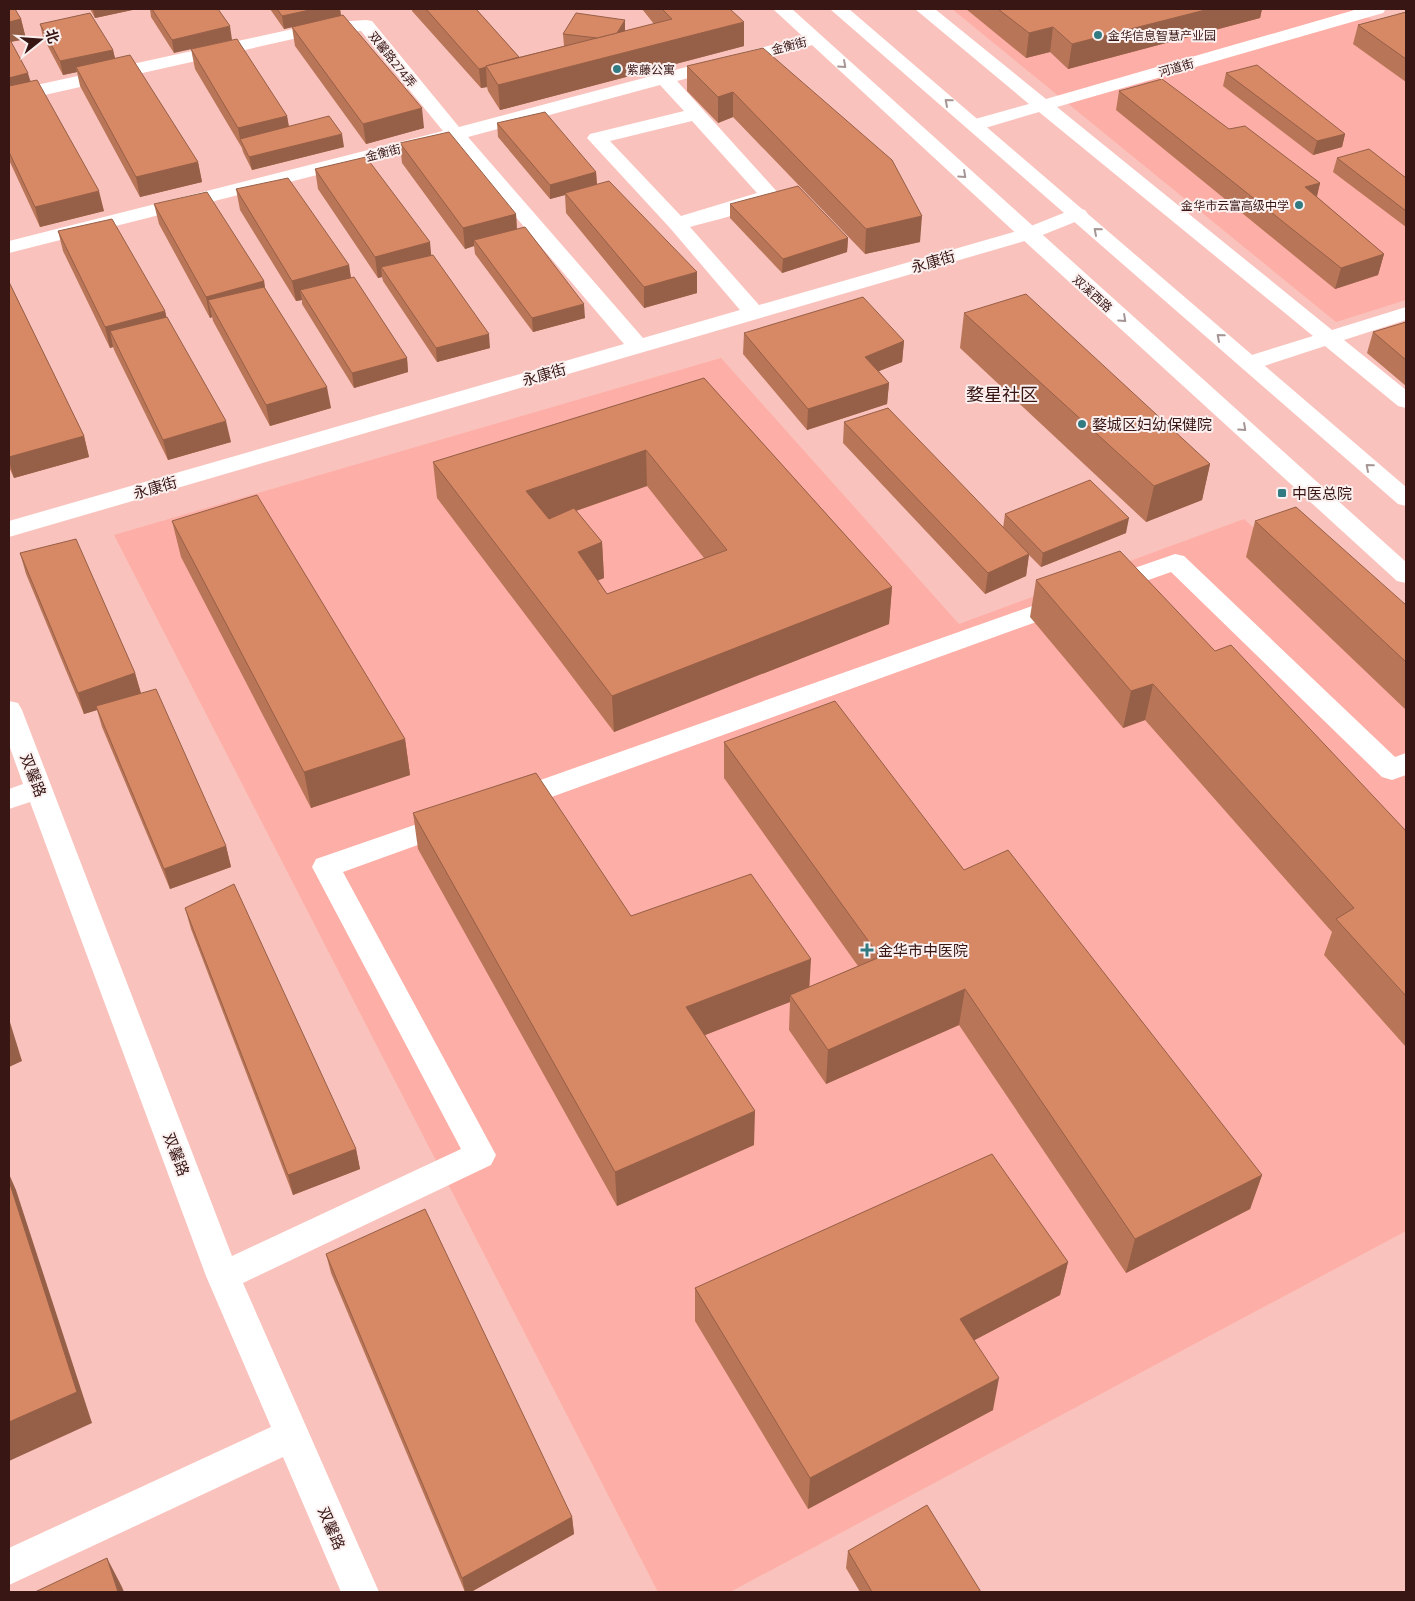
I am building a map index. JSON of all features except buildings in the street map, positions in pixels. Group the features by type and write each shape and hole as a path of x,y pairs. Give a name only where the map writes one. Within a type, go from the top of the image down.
{"street":[{"name":"双溪西路","path":"782,9 1406,575"},
{"path":"839,9 1406,498"},
{"path":"924,9 1406,401"},
{"name":"河道街","path":"975,125 1377,9"},
{"name":"双馨路274弄","path":"9,97 320,28 366,25 455,134 638,346"},
{"name":"金衡街","path":"9,247 455,134 663,77 814,39"},
{"path":"663,77 770,194 756,201 677,224"},
{"path":"696,114 597,138 677,224 754,313"},
{"name":"永康街","path":"9,529 1028,234 1078,214"},
{"path":"1250,363 1406,313"},
{"path":"223,1276 480,1155 326,867 1175,562 1392,770 1406,763"},
{"name":"双馨路","path":"9,710 223,1276 360,1592"},
{"path":"9,799 39,789"},
{"path":"9,1567 292,1435"}],"shaded area":[{"name":"金华市云富高级中学","path":"952,9 1350,9 1384,25 1406,19 1406,300 1336,322"},
{"name":"金华市中医院","path":"721,358 959,624 1244,519 1406,669 1406,1231 730,1592 658,1592 114,535"}],"place":[{"name":"金华信息智慧产业园","path":"1098,35"},
{"name":"紫藤公寓","path":"617,69"},
{"name":"金华市云富高级中学","path":"1299,205"},
{"name":"婺城区妇幼保健院","path":"1082,424"},
{"name":"中医总院","path":"1282,493"},
{"name":"金华市中医院","path":"867,950"}],"district":[{"name":"婺星社区","path":"1002,394"}]}
